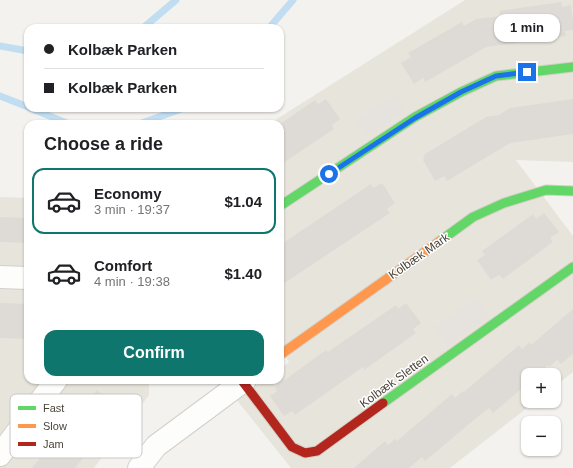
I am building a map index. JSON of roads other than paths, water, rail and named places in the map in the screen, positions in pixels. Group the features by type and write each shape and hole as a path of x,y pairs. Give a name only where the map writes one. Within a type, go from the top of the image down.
{"street":[{"path":"284,203 415,118 461,92 496,76 573,67"},
{"name":"Kolbæk Mark","path":"284,352 473,217 504,203 546,190 573,191"},
{"name":"Kolbæk Sletten","path":"246,384 292,447 305,453 317,451 573,266"},
{"path":"0,277 24,278"},
{"path":"46,394 53,384"},
{"path":"139,468 156,446 240,384"},
{"path":"0,455 10,442"}],"waterway":[{"path":"148,24 176,0"},
{"path":"272,24 293,0"},
{"path":"0,46 24,50"},
{"path":"0,96 24,105"},
{"path":"40,112 59,120"},
{"path":"150,120 173,112"}]}
